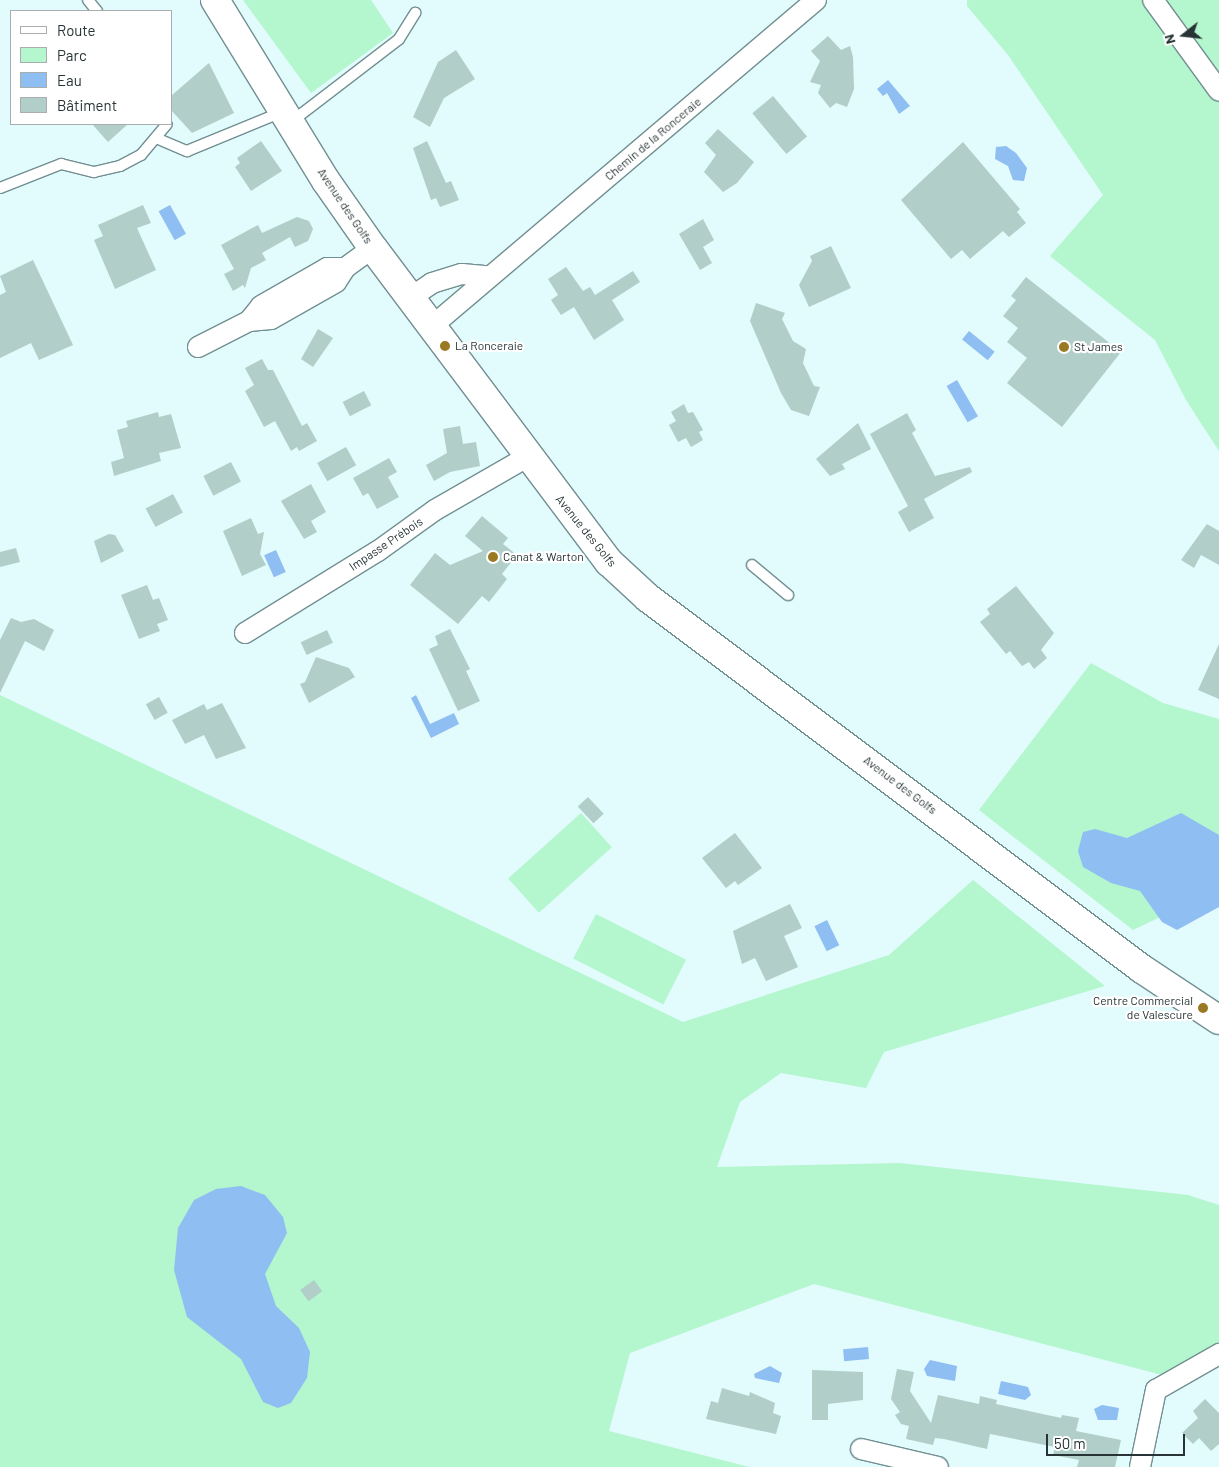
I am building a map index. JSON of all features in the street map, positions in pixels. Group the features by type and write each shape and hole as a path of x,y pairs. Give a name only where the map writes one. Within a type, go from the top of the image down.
{"main road":[{"name":"Avenue des Golfs","path":"216,0 286,117 374,248 431,327 609,562 648,598 1142,969 1219,1020"},
{"name":"Avenue des Golfs","path":"1142,969 1219,1038"}],"street":[{"name":"Chemin de la Ronceraie","path":"431,327 488,276 816,0"},
{"path":"1153,0 1219,92"},
{"path":"198,347 249,321 262,306 327,268 345,268 374,248"},
{"path":"410,298 432,283 454,277 488,276"},
{"name":"Impasse Prébois","path":"245,633 378,551 435,510 528,456"},
{"path":"1140,1467 1156,1390 1219,1354"},
{"path":"861,1450 938,1467"}],"lane":[{"path":"88,0 96,10"},
{"path":"156,138 186,151 286,117 399,39 416,13"},
{"path":"0,188 61,164 94,172 120,166 141,155 166,125"},
{"path":"752,565 788,595"}],"green space":[{"path":"243,0 371,0 393,33 311,93"},
{"path":"967,0 1219,0 1219,451 1186,400 1155,340 1050,256 1103,195 1008,55 967,6"},
{"path":"1091,663 1163,703 1219,719 1219,889 1133,930 979,810"},
{"path":"0,695 683,1022 889,955 973,880 1105,986 884,1052 866,1088 781,1073 740,1102 717,1167 900,1163 1188,1195 1219,1205 1219,1342 1162,1375 814,1284 630,1353 609,1431 749,1467 0,1467"},
{"path":"581,813 612,847 539,913 508,879"},
{"path":"596,914 686,960 663,1004 573,959"}],"water":[{"path":"888,80 910,106 899,114 887,93 883,96 877,89"},
{"path":"1006,146 1016,153 1027,168 1024,181 1013,180 1008,166 995,159 996,147"},
{"path":"170,205 186,234 175,240 159,211"},
{"path":"969,331 995,352 988,360 962,340"},
{"path":"957,380 978,416 968,422 947,386"},
{"path":"276,550 286,572 274,577 264,555"},
{"path":"416,695 430,724 454,713 459,724 431,738 411,698"},
{"path":"1181,813 1219,835 1219,907 1177,930 1162,922 1140,891 1111,883 1083,867 1078,851 1083,832 1095,829 1127,838"},
{"path":"827,920 839,945 827,951 814,926"},
{"path":"241,1186 265,1195 283,1217 287,1233 265,1274 276,1306 299,1328 310,1352 307,1378 291,1403 278,1408 263,1402 241,1359 187,1317 174,1270 178,1228 194,1200 216,1189"},
{"path":"868,1347 869,1359 844,1361 843,1349"},
{"path":"930,1360 957,1366 955,1381 927,1376 924,1369"},
{"path":"770,1366 782,1373 779,1383 755,1378 754,1374"},
{"path":"1001,1381 1028,1387 1031,1395 1025,1400 998,1394"},
{"path":"1102,1405 1119,1408 1117,1420 1098,1420 1094,1409"}],"building":[{"path":"828,36 841,50 850,46 853,57 854,89 847,107 836,103 830,108 818,93 821,85 810,82 820,61 811,51"},
{"path":"456,50 475,79 444,98 430,127 413,117 438,62"},
{"path":"209,63 234,113 192,133 172,111 172,95"},
{"path":"773,96 807,137 786,154 752,113"},
{"path":"93,125 127,125 108,142"},
{"path":"718,129 754,162 737,183 723,192 704,172 716,155 705,143"},
{"path":"261,141 282,171 251,191 235,167 240,163 237,158"},
{"path":"427,141 446,183 451,181 459,200 440,207 436,198 431,200 413,148"},
{"path":"963,142 1020,209 1017,212 1026,223 1009,237 1003,231 970,259 962,250 951,259 901,200"},
{"path":"143,205 151,223 137,228 156,270 115,289 94,240 103,236 98,225"},
{"path":"297,217 309,221 313,229 308,241 295,247 290,237 262,253 266,260 251,268 245,288 243,285 233,291 224,274 234,269 221,245 258,225 262,233"},
{"path":"703,219 714,240 703,247 712,263 700,270 679,234"},
{"path":"831,246 851,288 809,307 799,285 812,261 810,256"},
{"path":"33,260 73,345 39,360 31,343 0,358 0,295 6,292 0,276"},
{"path":"566,267 583,291 590,287 595,295 633,271 640,282 612,300 624,320 594,340 574,307 561,315 551,300 558,295 548,279"},
{"name":"St James","path":"1026,277 1121,352 1062,427 1007,383 1027,358 1007,342 1018,328 1003,316 1016,300 1011,296"},
{"path":"756,303 785,313 782,319 793,341 806,349 803,363 814,386 820,387 809,416 791,410 781,393 750,321"},
{"path":"318,329 333,338 313,367 301,359"},
{"path":"262,359 268,370 273,370 302,426 307,423 317,441 299,451 297,447 291,451 275,421 264,427 245,391 254,385 245,368"},
{"path":"364,391 371,405 350,416 343,402"},
{"path":"684,404 688,413 693,412 703,430 699,432 703,440 691,447 686,438 678,442 669,425 676,421 671,412"},
{"path":"158,412 159,417 171,414 181,448 159,453 161,461 114,476 111,462 124,458 117,430 128,427 126,421"},
{"path":"907,413 916,430 912,433 935,476 970,467 972,472 924,499 934,518 909,532 898,512 908,506 870,434"},
{"path":"858,423 871,449 842,464 845,469 830,476 816,459"},
{"path":"460,426 463,444 476,442 480,466 450,472 434,481 426,465 447,453 443,429"},
{"path":"346,447 356,465 327,481 317,463"},
{"path":"389,458 397,472 388,477 399,497 377,509 368,493 363,496 353,478"},
{"path":"231,462 241,482 213,496 203,476"},
{"path":"311,484 326,512 311,521 317,532 304,539 281,501"},
{"path":"173,494 183,513 155,527 146,509"},
{"path":"482,516 508,538 503,544 517,555 502,574 507,579 489,602 482,596 458,624 410,585 435,553 450,565 483,551 465,536"},
{"path":"251,518 258,534 264,532 260,554 266,565 242,576 223,531"},
{"path":"1207,524 1219,531 1219,565 1201,555 1194,568 1181,560"},
{"path":"109,534 115,535 124,551 101,563 94,541"},
{"path":"16,548 20,562 0,567 0,552"},
{"path":"147,585 153,600 159,598 168,620 157,624 160,631 139,639 121,595"},
{"path":"1016,586 1054,633 1041,650 1047,658 1034,669 1029,662 1022,666 1010,651 1006,654 980,622 990,614 987,609"},
{"path":"11,618 21,622 34,619 54,630 44,651 25,641 0,693 0,640"},
{"path":"450,629 470,669 466,671 480,701 458,711 429,649 438,645 435,636"},
{"path":"327,630 333,643 307,655 301,642"},
{"path":"1219,644 1219,699 1198,690"},
{"path":"316,657 349,668 355,677 309,703 300,684 305,682"},
{"path":"159,697 168,713 155,720 146,704"},
{"path":"222,703 246,748 216,759 204,735 185,744 172,720 204,704 207,710"},
{"path":"588,797 604,814 593,823 578,807"},
{"path":"735,833 762,868 738,885 735,881 726,888 702,858"},
{"path":"790,904 802,928 784,936 798,967 766,981 755,958 742,964 733,931"},
{"path":"314,1280 322,1291 308,1301 300,1290"},
{"path":"897,1369 914,1372 910,1391 931,1423 938,1395 979,1404 980,1396 997,1400 996,1404 1061,1418 1062,1415 1079,1418 1076,1431 1121,1440 1115,1467 1077,1467 1079,1460 1053,1455 1055,1447 990,1434 987,1449 944,1439 935,1438 933,1445 906,1439 909,1426 901,1424 895,1415 900,1412 891,1399"},
{"path":"812,1370 863,1372 863,1400 828,1404 828,1420 812,1420"},
{"path":"722,1388 749,1396 750,1392 775,1403 773,1413 781,1416 776,1434 706,1419 711,1401 718,1403"},
{"path":"1205,1399 1219,1413 1219,1444 1211,1451 1199,1438 1193,1444 1182,1433 1198,1418 1193,1411"}],"place":[{"name":"La Ronceraie","path":"445,346"},
{"name":"St James","path":"1064,347"},
{"name":"Canat & Warton","path":"493,557"},
{"name":"Centre Commercial de Valescure","path":"1203,1008"}]}
